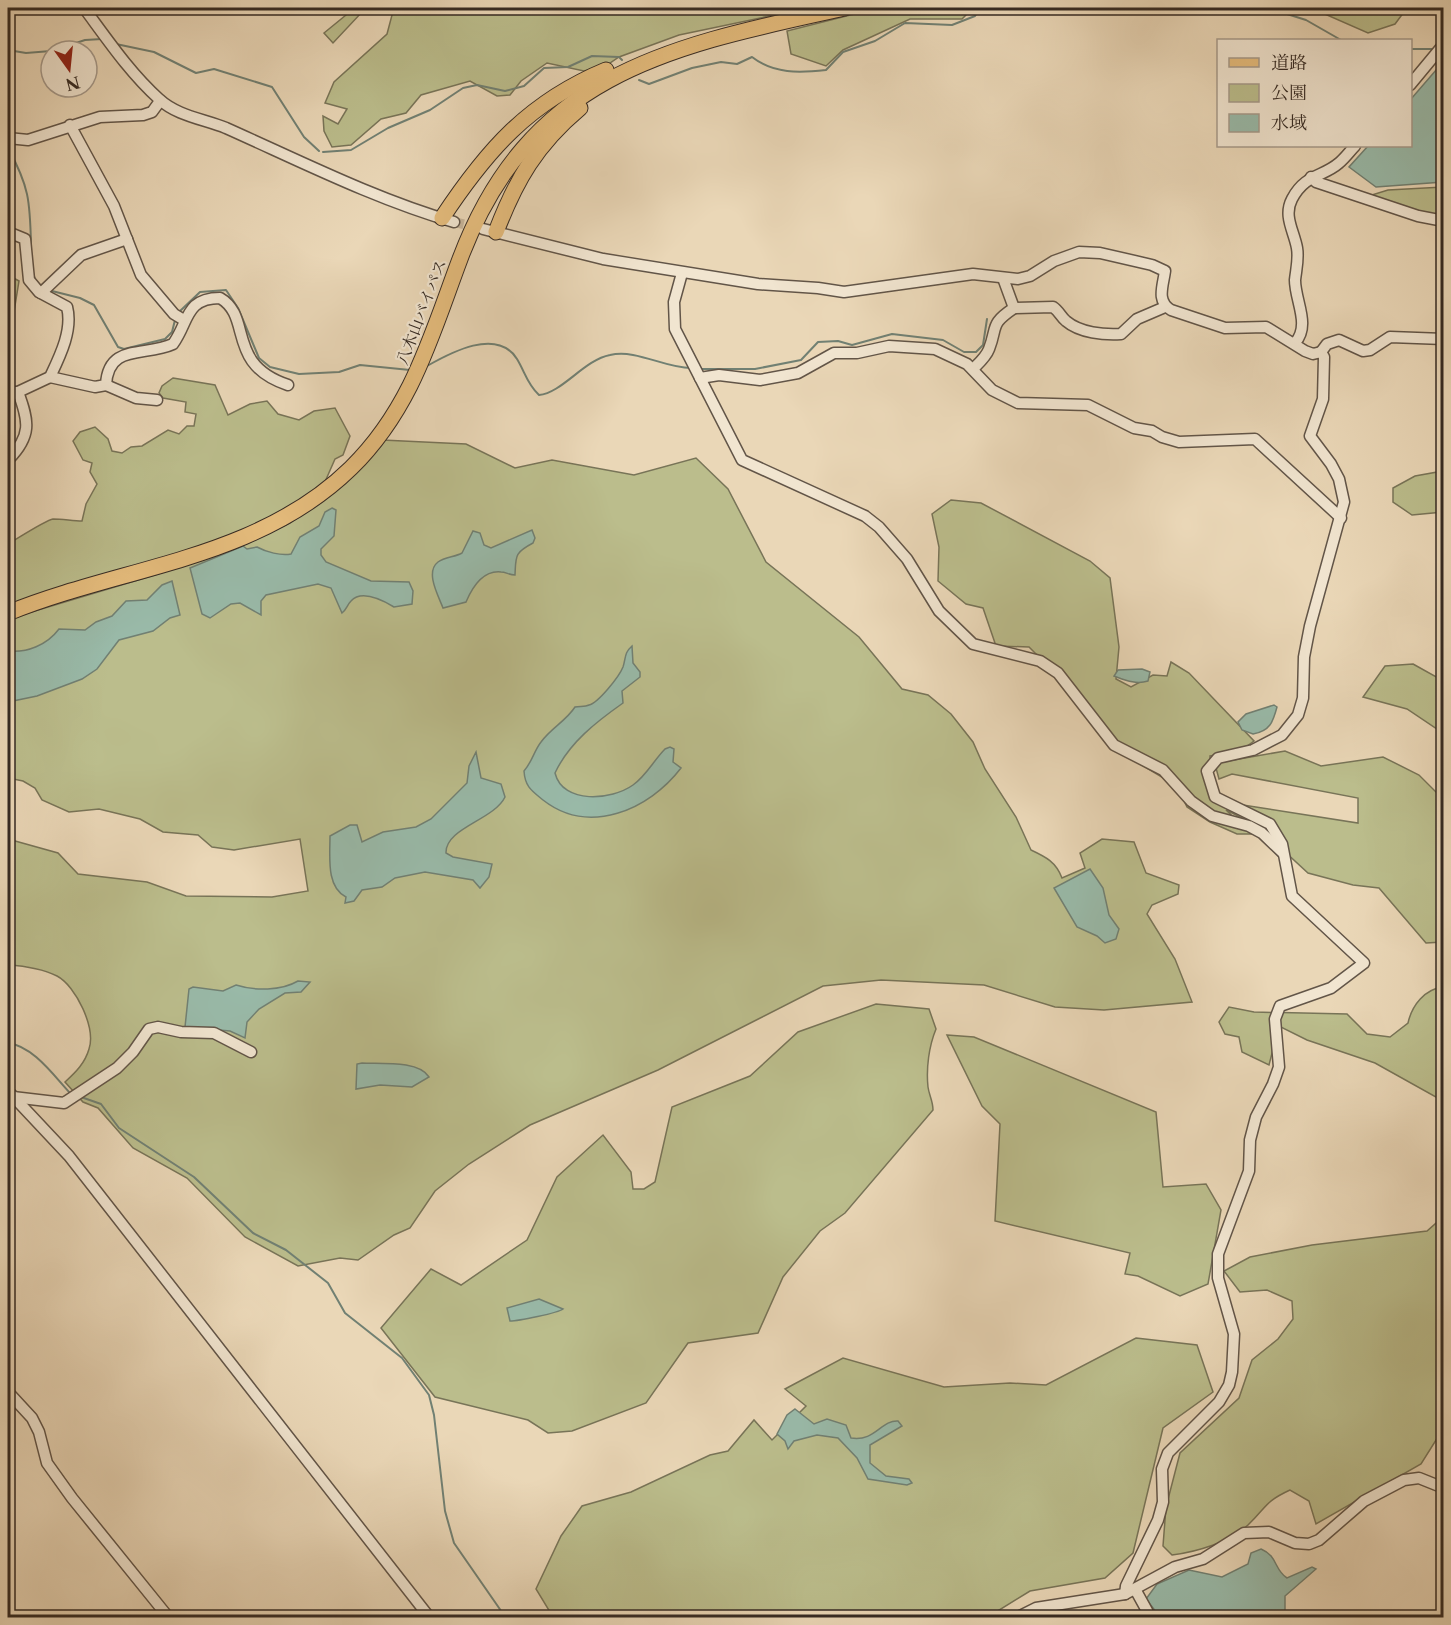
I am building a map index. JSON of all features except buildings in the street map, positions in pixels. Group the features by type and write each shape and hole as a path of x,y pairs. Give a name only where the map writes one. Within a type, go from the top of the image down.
{"highway":[{"name":"八木山バイパス","path":"8,614 194,557 241,540 278,521 320,494 350,469 399,409 429,350 471,231 494,188 522,148 568,104 602,82 644,61 683,47 724,34 845,8"},
{"path":"489,230 517,180 541,145 604,89 683,47"},
{"path":"448,220 472,172 529,114 565,90 593,76 630,61 644,61"}],"street":[{"path":"84,8 160,101 178,111 213,123 406,207 448,220"},
{"path":"1412,82 1438,54 1443,44"},
{"path":"8,138 28,140 100,117 143,115 152,112 160,101"},
{"path":"70,125 114,206 141,275 181,318"},
{"path":"1295,343 1299,338 1303,319 1295,282 1297,248 1289,224 1288,209 1293,197 1311,177 1338,164 1354,147"},
{"path":"1311,177 1316,182 1360,198 1443,222"},
{"path":"489,230 603,259 682,273 758,284 844,292 964,274 1018,279 1030,276 1054,261 1079,252 1100,253 1152,265 1165,271 1161,297 1165,307"},
{"path":"8,232 25,238 27,273 44,290 67,307 69,318 61,354 50,377"},
{"path":"44,290 81,255 127,239"},
{"path":"682,273 673,318 675,329 742,460 865,516 879,527 907,559 939,611 973,644 1040,661 1058,673 1114,745 1163,770 1191,801 1212,816 1249,826 1262,834 1283,853"},
{"path":"1003,278 1014,308"},
{"path":"106,385 107,371 120,356 173,344 181,318 205,299 220,298 233,310 243,347 251,361 259,371 288,385"},
{"path":"974,369 988,351 993,329 998,321 1014,308 1053,307 1076,327 1113,335 1121,334 1137,319 1165,307 1225,327 1266,327 1313,354 1321,352 1327,344 1339,340 1363,351 1370,350 1390,337 1443,339"},
{"path":"700,378 719,375 760,380 798,373 829,354 889,346 934,349 974,369 992,390 1018,404 1088,405 1134,428 1152,431 1179,442 1255,440 1341,518"},
{"path":"1151,1617 1126,1586 1158,1520 1163,1502 1162,1469 1168,1453 1219,1402 1231,1378 1234,1334 1218,1278 1218,1254 1249,1171 1250,1140 1256,1116 1274,1084 1279,1067 1275,1019 1280,1006 1331,988 1364,963 1293,896 1282,844 1270,824 1215,797 1207,771 1218,758 1253,750 1270,743 1292,726 1298,715 1304,691 1304,657 1310,626 1344,502 1339,479 1310,436 1323,399 1324,357 1321,352"},
{"path":"8,460 24,438 28,427 13,392 50,377 95,387 106,385 136,398 157,400"},
{"path":"10,1094 64,1103 71,1100 85,1086 105,1078 117,1068 133,1052 145,1032 158,1027 181,1032 214,1033 251,1052"},
{"path":"10,1094 69,1156 430,1617"},
{"path":"8,1392 32,1418 39,1432 46,1463 169,1617"},
{"path":"1016,1617 1036,1608 1130,1591 1175,1567 1203,1559 1244,1533 1269,1532 1303,1544 1319,1540 1364,1501 1404,1480 1419,1478 1443,1488"}],"green space":[{"path":"344,8 371,8 362,12 333,43 324,33 346,15"},
{"path":"398,8 808,8 679,35 619,57 607,65 584,71 547,63 521,81 510,95 497,96 470,81 421,95 406,113 381,119 351,145 332,147 324,131 323,116 338,124 347,109 325,103 334,82 387,34 392,15"},
{"path":"878,8 973,8 962,19 910,19 843,50 826,66 791,54 787,31"},
{"path":"1299,8 1407,8 1395,24 1368,33 1318,11"},
{"path":"1443,187 1443,229 1432,222 1362,198 1388,190"},
{"path":"8,275 19,281 8,349"},
{"path":"173,378 215,385 228,415 250,404 267,401 278,414 299,420 314,411 335,408 350,436 343,455 335,459 324,484 308,497 238,535 8,608 8,544 49,520 82,521 86,504 97,484 90,472 92,463 83,460 73,441 80,432 95,427 108,439 112,451 122,453 131,447 142,446 168,430 179,434 187,426 194,426 196,414 185,412 186,402 163,398 159,393 162,386"},
{"path":"382,440 466,444 515,468 552,460 634,475 696,458 728,489 766,562 859,637 902,689 928,695 951,714 973,742 985,769 1016,817 1031,850 1050,861 1062,878 1085,868 1080,853 1102,839 1134,842 1146,873 1179,885 1178,894 1152,905 1147,914 1175,959 1192,1002 1104,1010 1055,1007 984,985 881,980 823,986 658,1070 530,1125 469,1164 435,1191 410,1228 394,1235 358,1260 340,1258 298,1266 245,1237 187,1178 133,1148 98,1108 83,1102 65,1082 85,1059 89,1049 90,1030 83,1008 64,981 39,969 8,965 8,839 58,853 78,874 147,882 186,896 272,897 308,891 300,839 234,850 212,847 198,835 163,832 140,819 99,809 69,812 42,800 35,788 23,781 8,778 8,619 158,574 252,541 290,523 326,497"},
{"path":"1443,471 1443,512 1412,515 1393,502 1393,488 1415,476"},
{"path":"951,500 981,503 1090,561 1110,578 1119,647 1116,679 1131,687 1153,675 1167,676 1171,662 1189,673 1254,741 1239,752 1210,756 1214,783 1220,794 1230,803 1358,823 1358,798 1232,774 1219,779 1216,768 1222,762 1285,751 1321,766 1383,757 1419,775 1439,795 1439,830 1444,834 1443,942 1426,943 1379,888 1353,885 1308,873 1256,825 1226,810 1251,834 1237,834 1210,822 1187,807 1177,786 1108,745 1063,681 1029,647 996,646 983,608 966,604 938,581 939,547 932,514"},
{"path":"1413,664 1438,678 1443,676 1443,733 1407,709 1363,697 1385,666"},
{"path":"1443,987 1443,1101 1375,1063 1307,1040 1279,1026 1269,1065 1242,1052 1239,1037 1225,1034 1219,1022 1229,1007 1254,1012 1347,1014 1367,1034 1390,1037 1408,1023 1420,999 1430,991"},
{"path":"876,1004 929,1009 936,1029 927,1072 933,1110 845,1213 820,1231 783,1277 758,1333 688,1343 646,1403 572,1431 548,1433 528,1420 435,1397 381,1328 431,1269 461,1285 527,1240 557,1177 603,1135 631,1172 633,1189 644,1189 655,1182 672,1107 750,1076 798,1032"},
{"path":"947,1035 974,1037 1156,1112 1163,1187 1206,1184 1221,1210 1208,1284 1180,1296 1138,1276 1125,1274 1130,1253 995,1221 1000,1124 982,1106"},
{"path":"1443,1217 1443,1429 1421,1464 1316,1524 1309,1501 1290,1490 1270,1502 1241,1531 1223,1541 1202,1549 1172,1555 1163,1546 1166,1507 1180,1453 1239,1398 1252,1360 1278,1339 1293,1319 1292,1301 1267,1290 1240,1292 1224,1271 1250,1257 1312,1245 1427,1231"},
{"path":"1136,1338 1197,1345 1213,1392 1163,1428 1133,1553 1105,1578 1030,1591 988,1617 553,1617 536,1589 561,1536 582,1506 631,1492 710,1455 728,1451 754,1420 772,1440 806,1406 785,1389 843,1358 944,1387 1010,1383 1046,1385"}],"water":[{"path":"1443,62 1443,182 1376,187 1349,167 1367,147 1412,147 1412,98"},
{"path":"332,508 336,510 334,536 321,549 321,555 326,562 371,581 409,582 413,591 412,604 394,607 373,597 361,596 351,601 342,613 331,588 318,584 266,595 261,601 261,615 240,603 231,604 210,618 202,614 190,568 243,546 247,549 257,547 274,553 291,554 300,537 319,526 325,512"},
{"path":"532,530 535,538 533,543 517,556 515,575 501,572 489,574 479,581 466,602 443,608 434,584 434,566 441,560 462,553 473,531 480,533 484,545 491,548"},
{"path":"172,581 180,615 170,618 153,631 119,640 97,669 82,679 37,696 8,702 8,651 22,651 43,644 59,629 85,630 96,622 112,616 126,601 147,600 162,585"},
{"path":"632,646 633,663 640,672 640,677 622,691 623,703 593,726 576,743 555,773 560,783 568,790 589,797 613,794 633,785 665,749 670,747 674,749 673,762 681,768 652,796 617,813 598,817 579,816 561,811 532,791 526,781 524,771 541,742 575,707 593,703 608,689 621,671 626,653"},
{"path":"1142,669 1150,672 1148,681 1135,682 1114,676 1118,670"},
{"path":"1274,705 1277,707 1276,712 1267,728 1253,734 1242,730 1238,722 1246,714"},
{"path":"476,752 481,778 501,784 505,797 491,812 453,837 446,853 453,857 492,864 489,877 480,888 473,880 425,872 395,878 382,887 362,890 354,901 345,903 346,897 335,886 330,871 330,836 350,825 357,825 362,842 383,832 416,827 431,819 467,783 469,766"},
{"path":"1090,869 1103,888 1109,915 1119,929 1116,939 1105,943 1097,936 1077,927 1054,888"},
{"path":"298,981 310,982 301,992 285,993 259,1009 247,1022 245,1038 230,1031 185,1027 189,989 193,987 223,991 236,985 268,989 284,987"},
{"path":"357,1064 408,1065 424,1072 429,1077 412,1087 380,1085 356,1089"},
{"path":"539,1299 563,1309 554,1313 510,1321 507,1308"},
{"path":"795,1409 814,1424 827,1419 846,1425 851,1438 866,1437 887,1424 898,1421 902,1426 870,1445 870,1463 886,1476 909,1479 912,1483 907,1485 868,1479 857,1458 838,1438 817,1435 794,1441 788,1449 785,1441 777,1434 787,1415"},
{"path":"1261,1549 1270,1555 1287,1578 1312,1567 1316,1569 1285,1596 1285,1617 1160,1617 1146,1599 1157,1584 1189,1570 1222,1577 1248,1564 1251,1553"}],"waterway":[{"path":"639,80 649,84 692,68 721,62 737,64 752,57 769,67 787,71 826,70 843,52 875,41 905,23 952,25 975,16 981,8"},
{"path":"1268,8 1306,20 1339,39"},
{"path":"116,44 154,52 196,73 214,69 272,87 304,137 319,151"},
{"path":"1412,49 1434,49"},
{"path":"8,50 26,53 39,52"},
{"path":"323,152 351,150 388,128 430,110 463,88 477,85 505,91 524,86 544,68 568,67 592,56 619,57 622,60"},
{"path":"8,148 27,194 31,244"},
{"path":"33,273 36,282 43,287"},
{"path":"48,290 80,298 94,305 118,347 124,349 165,339 172,332 175,320"},
{"path":"179,312 200,292 226,290 238,308 259,358 270,367 299,374 339,372 360,365 410,370"},
{"path":"700,369 755,369 801,360 818,342 838,341 852,345 892,334 943,340 964,352 976,352 983,345 987,319"},
{"path":"427,366 473,346 498,345 508,350 517,359 539,395 556,389 591,363 610,355 630,354 691,368"},
{"path":"8,1043 17,1045 34,1056 70,1093"},
{"path":"81,1097 101,1104 119,1128 194,1177 253,1233 286,1250 328,1283 345,1313 402,1358 429,1395 434,1415 445,1511 454,1543 506,1618"}],"tunnel":[{"path":"454,222 480,228"}]}
